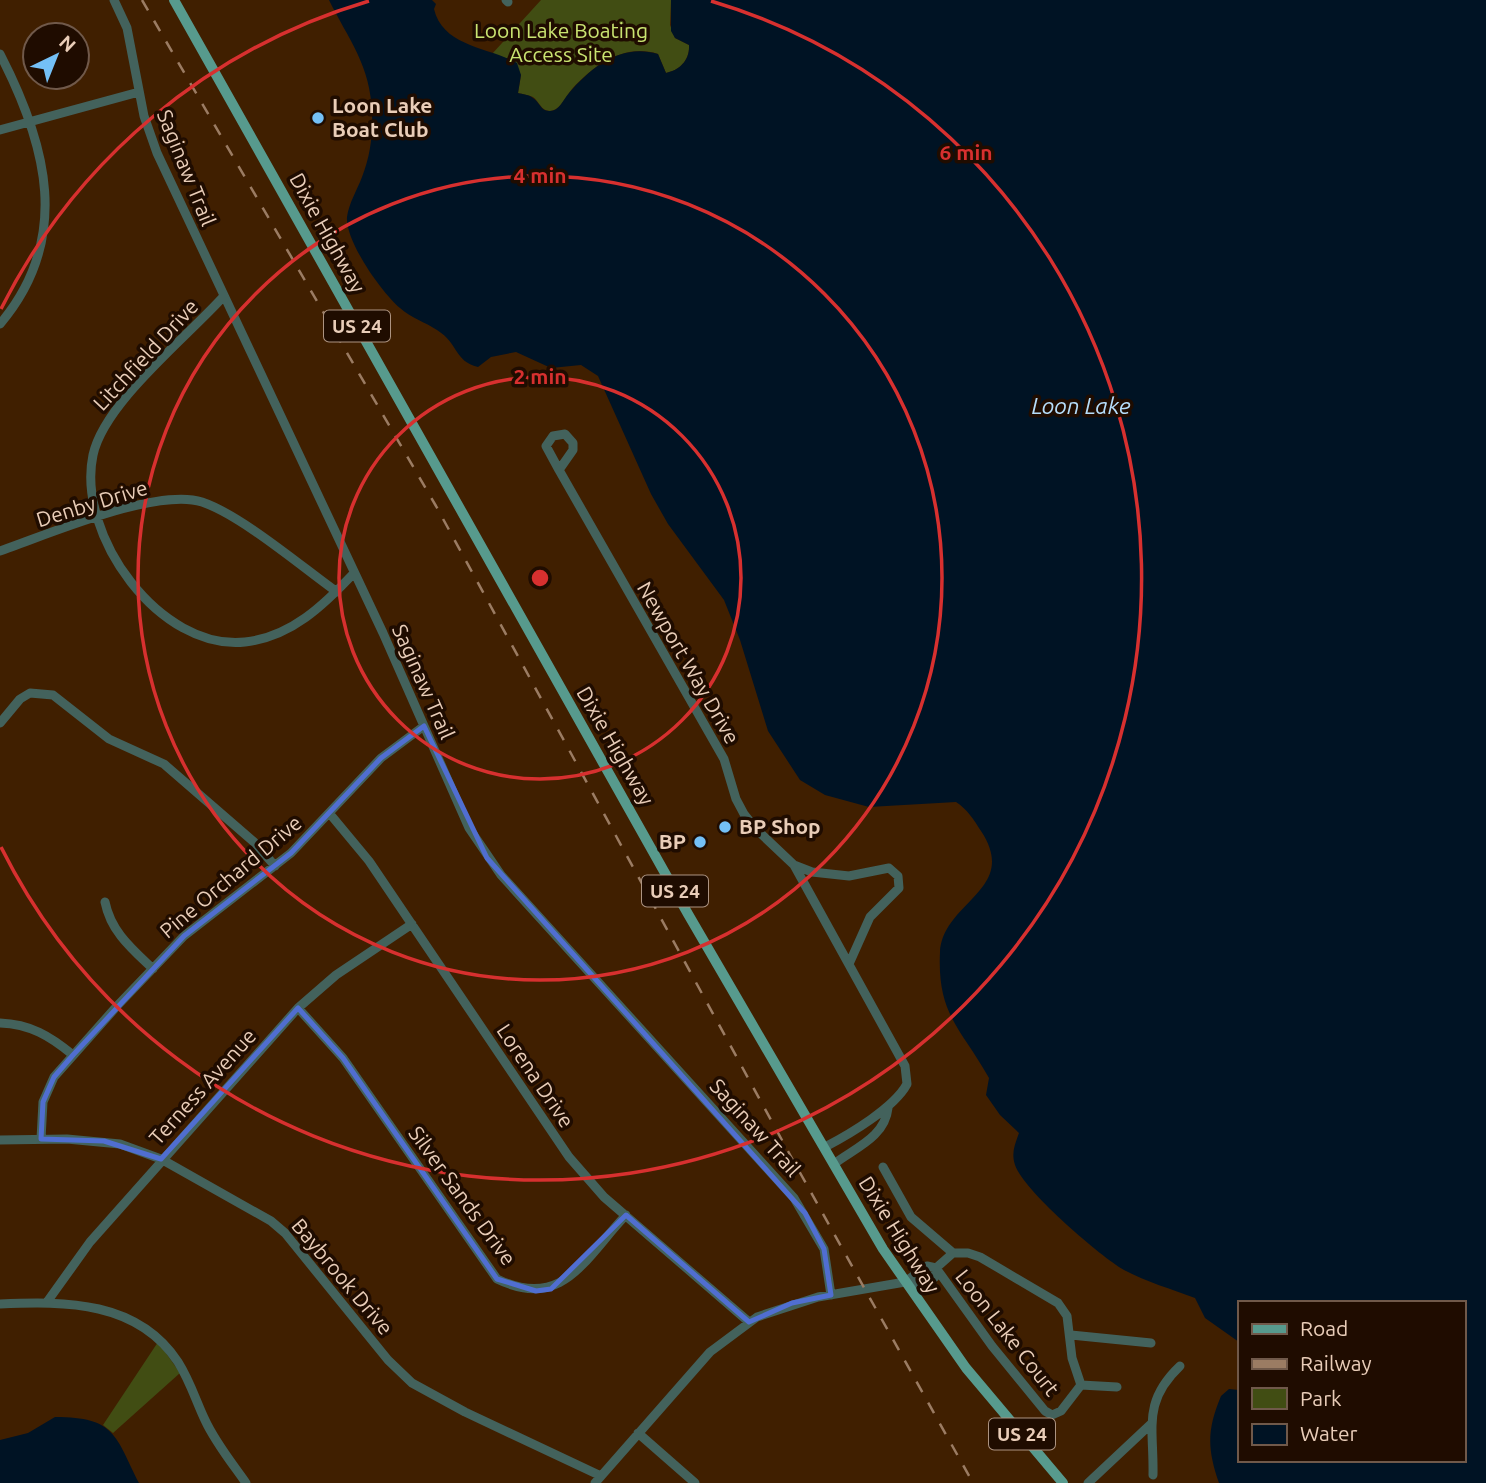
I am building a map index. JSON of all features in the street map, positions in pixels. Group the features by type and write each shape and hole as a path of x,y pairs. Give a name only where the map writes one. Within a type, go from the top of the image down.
{"main road":[{"name":"Dixie Highway","path":"174,0 609,774 834,1164 905,1282 966,1368 1063,1483"}],"street":[{"name":"Saginaw Trail","path":"114,0 132,47 139,92 158,153 223,298 354,573 469,828 487,858 748,1145 805,1213 824,1249 831,1295"},
{"path":"0,54 30,121 46,184 44,233 36,268 25,292 0,324"},
{"path":"0,130 139,92"},
{"name":"Litchfield Drive","path":"223,298 160,362 103,426 93,455 91,484 97,518 107,546 141,593 191,633 210,639 244,642 270,637 320,608 354,573"},
{"name":"Newport Way Drive","path":"559,470 716,744 744,814 755,829 794,865 905,1066 906,1084 888,1108 887,1121 878,1133 834,1164"},
{"name":"Denby Drive","path":"0,551 97,518 165,500 187,499 203,503 234,520 337,592"},
{"path":"0,723 20,699 30,693 53,695 109,739 164,764 254,842 275,866"},
{"name":"Pine Orchard Drive","path":"41,1139 43,1102 54,1077 73,1055 184,936 275,866 330,814 396,744 424,726"},
{"name":"Lorena Drive","path":"330,814 369,861 569,1157 626,1215 749,1322"},
{"name":"Newport Way Drive","path":"794,865 812,872 849,876 889,868 898,876 899,888 870,917 849,964"},
{"path":"105,902 117,933 153,969"},
{"name":"Terness Avenue","path":"47,1302 69,1266 161,1159 298,1008 336,975 412,924"},
{"name":"Silver Sands Drive","path":"298,1008 343,1058 497,1279 524,1289 551,1289 566,1280 626,1215"},
{"path":"0,1024 35,1029 48,1035 73,1055"},
{"name":"Newport Way Drive","path":"825,1147 860,1128 877,1112 888,1108"},
{"name":"Baybrook Drive","path":"0,1140 104,1141 161,1159 271,1222 285,1233 388,1360 412,1383 598,1479"},
{"path":"883,1167 911,1217 953,1253 968,1253 980,1258 1010,1277 1048,1294 1067,1315 1072,1358 1081,1385 1117,1387"},
{"path":"598,1479 710,1352 749,1322 792,1303 905,1282 925,1284 935,1276 936,1268 953,1253"},
{"path":"905,1282 927,1266 936,1268"},
{"name":"Loon Lake Court","path":"936,1268 992,1346 1048,1413 1060,1411 1081,1385"},
{"path":"0,1304 47,1302 105,1309 125,1315 155,1334 177,1360 206,1423 246,1483"},
{"path":"1071,1335 1151,1343"},
{"path":"1153,1475 1152,1423 1158,1391 1180,1366"},
{"path":"1088,1483 1152,1423"},
{"path":"638,1433 695,1483"}],"highlighted area":[{"path":"424,726 487,858 805,1213 824,1249 831,1295 792,1303 749,1322 626,1215 551,1289 536,1291 497,1279 343,1058 298,1008 161,1159 104,1141 41,1139 43,1102 54,1077 73,1055 184,936 291,853 381,758"}],"green space":[{"name":"Loon Lake Boating Access Site","path":"541,0 671,0 670,25 675,38 689,45 688,55 680,67 666,73 658,54 634,51 611,58 600,64 572,89 557,109 547,111 533,97 518,93 521,75 512,60 492,54"},
{"path":"158,1342 180,1373 113,1433 103,1425"}],"water":[{"name":"Loon Lake","path":"329,0 432,0 436,4 434,9 439,22 447,31 457,39 517,63 521,75 518,93 532,97 544,110 553,111 588,74 620,54 645,51 658,54 666,73 680,67 686,60 689,45 675,38 671,31 671,0 1486,0 1486,1483 1219,1483 1212,1459 1211,1429 1221,1396 1229,1389 1238,1390 1238,1462 1465,1462 1465,1301 1238,1301 1238,1341 1205,1318 1195,1298 1141,1278 1113,1263 1064,1222 1032,1190 1014,1161 1014,1149 1019,1133 1000,1115 986,1095 989,1078 953,1020 942,991 940,952 944,935 953,920 986,882 991,868 991,851 981,831 967,811 956,802 869,807 825,795 800,780 768,731 740,640 724,600 668,524 651,494 598,376 581,365 551,368 516,352 491,357 478,367 465,361 444,335 392,301 366,266 348,227 348,212 365,169 372,122 368,81 357,53"},
{"path":"55,1417 90,1421 111,1432 139,1483 0,1483 0,1440 28,1433"}],"railway":[{"path":"142,0 436,506 789,1153 973,1483"}],"place":[{"name":"Loon Lake Boat Club","path":"318,118"},
{"name":"BP Shop","path":"725,827"},
{"name":"BP","path":"700,842"}]}
